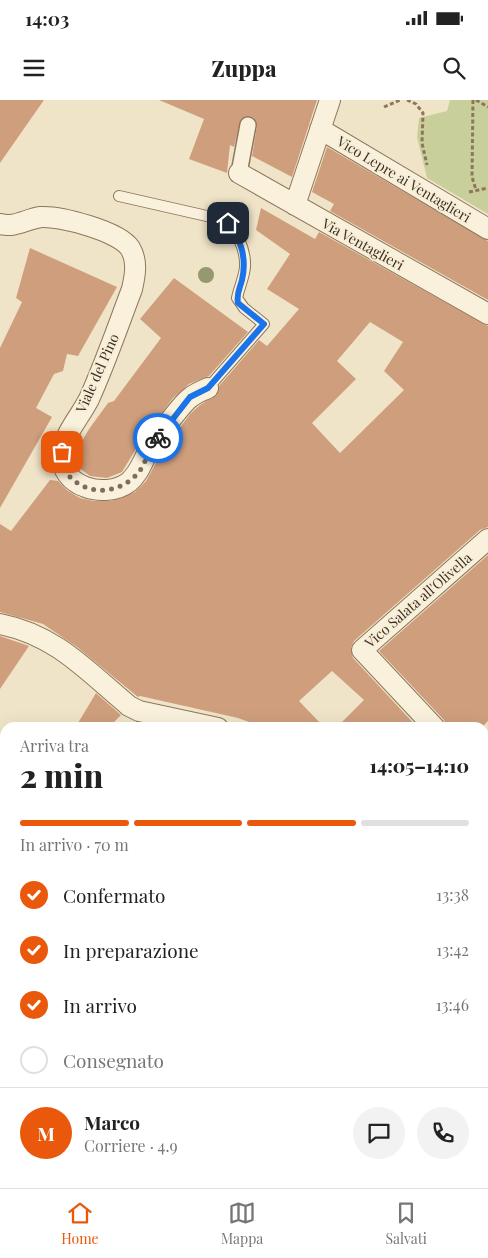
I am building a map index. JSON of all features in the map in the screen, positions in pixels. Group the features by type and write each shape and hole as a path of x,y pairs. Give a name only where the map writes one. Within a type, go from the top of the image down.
{"street":[{"path":"295,205 330,100"},
{"path":"239,173 248,125"},
{"name":"Vico Lepre ai Ventaglieri","path":"320,129 488,229"},
{"name":"Via Ventaglieri","path":"239,173 488,314"},
{"name":"Viale del Pino","path":"0,224 12,226 34,218 62,218 117,238 126,243 134,256 136,271 130,295 89,399 64,444 62,460 68,477 92,489 111,490 128,482 139,471 149,450 190,397 208,388"},
{"name":"Vico Salata all'Olivella","path":"429,722 362,650 488,539"},
{"path":"0,624 38,634 60,648 130,706 139,711 178,722"}],"lane":[{"path":"119,196 220,218 228,223 238,238 245,266 237,298 238,303 264,324 208,388"}],"path":[{"path":"384,107 400,100"},
{"path":"407,100 416,104 423,113 422,143 428,167"},
{"path":"476,190 472,177 475,100 488,107"},
{"path":"460,191 488,188"}],"green space":[{"path":"450,100 488,100 488,214 427,178 417,137 419,118 447,111"}],"building":[{"path":"0,100 44,100 0,163"},
{"path":"159,100 317,100 292,177 252,156 257,126 254,118 249,116 241,119 234,147 230,145 227,173 189,159 204,119"},
{"path":"327,147 488,241 488,300 330,211 334,204 312,192"},
{"path":"261,208 315,239 319,232 488,326 488,527 480,530 354,641 351,647 353,658 412,722 342,722 364,700 332,671 299,701 319,722 249,722 138,697 77,647 43,624 0,612 0,524 11,531 50,480 58,481 68,491 80,498 94,501 111,501 135,492 146,481 162,452 190,414 200,405 217,395 219,386 259,340 267,346 299,309 267,289 290,254 256,230","holes":["370,322 403,342 384,371 404,390 340,453 312,423 356,379 337,361"]},
{"path":"30,248 117,287 78,356 67,354 63,371 54,374 36,408 52,417 0,508 0,348 22,302 16,298"},
{"path":"174,278 248,332 209,376 189,384 173,398 142,439 122,472 107,478 90,476 78,467 74,455 89,429 108,403 114,401 161,338 140,319"},
{"path":"488,555 487,722 445,722 379,651"},
{"path":"0,636 29,646 0,689"},
{"path":"96,693 121,715 114,722 79,722"}],"way so far":[{"path":"62,452 64,469 68,477 92,489 111,490 119,488 134,477 158,438"}],"route":[{"path":"158,438 190,397 208,388 264,324 238,303 237,298 245,266 238,238 228,223"}]}
